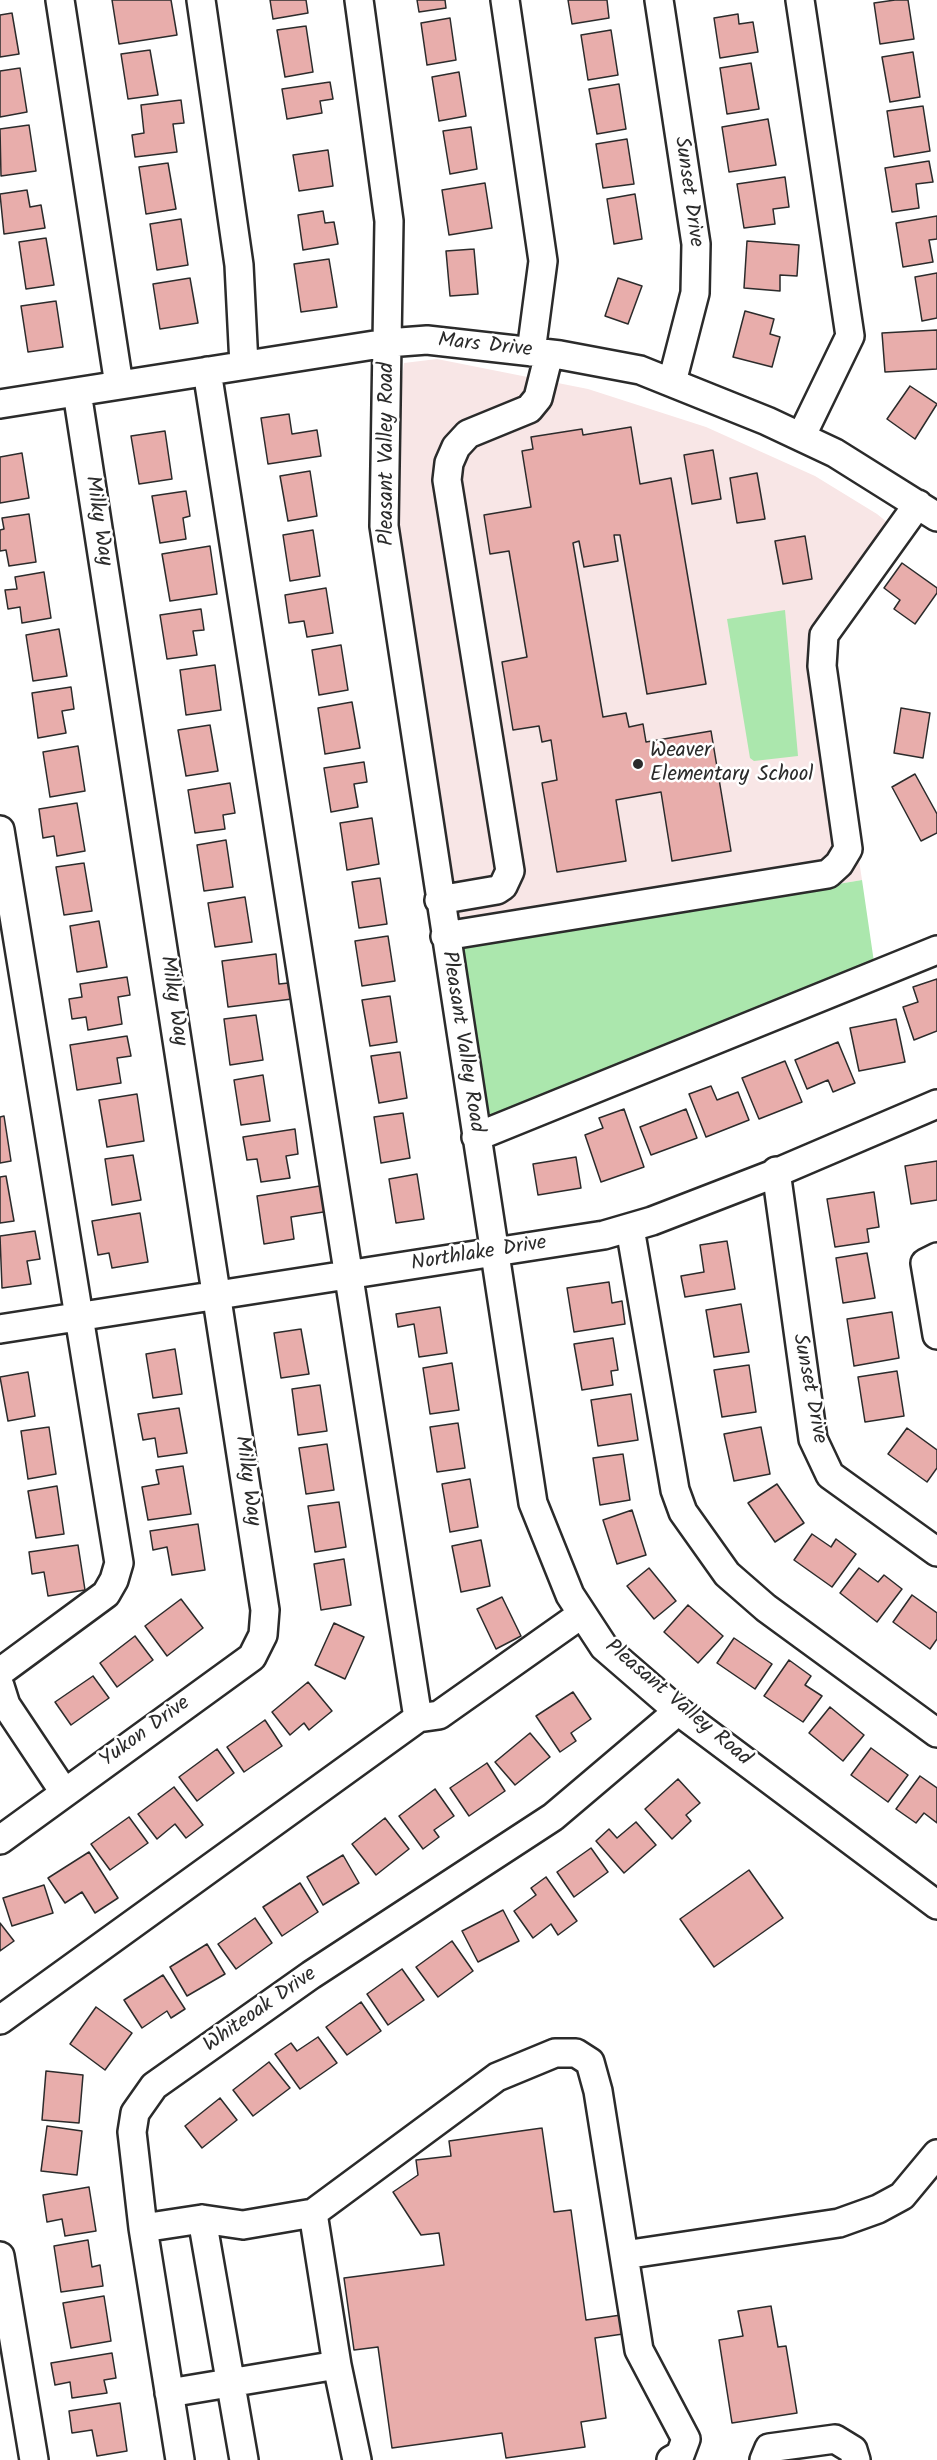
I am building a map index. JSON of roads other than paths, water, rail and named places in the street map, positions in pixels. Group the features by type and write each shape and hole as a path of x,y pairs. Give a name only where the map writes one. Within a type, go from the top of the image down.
{"street":[{"path":"60,0 119,385"},
{"path":"201,0 239,265 244,365"},
{"name":"Pleasant Valley Road","path":"359,0 389,221 384,526 439,900 533,1503 570,1595 604,1647 678,1710 937,1905"},
{"path":"439,900 496,890 503,886 510,871 447,480 449,463 456,447 468,434 529,409 538,398 543,261 505,0"},
{"name":"Sunset Drive","path":"659,0 696,244 695,293 672,382"},
{"path":"800,0 850,336 801,437"},
{"name":"Mars Drive","path":"0,404 387,343 427,340 540,353 640,370 835,453 930,507"},
{"path":"207,371 418,1718"},
{"name":"Milky Way","path":"77,392 265,1610"},
{"path":"445,936 828,874 839,864 848,849 822,666 824,635 930,507"},
{"path":"0,830 119,1563 114,1580 106,1594 0,1672"},
{"path":"476,1137 937,950"},
{"name":"Northlake Drive","path":"0,1329 604,1235 630,1228 776,1171 937,1104"},
{"name":"Sunset Drive","path":"776,1171 813,1438 830,1475 937,1552"},
{"path":"630,1228 675,1490 682,1512 727,1575 766,1608 937,1733"},
{"path":"937,1257 925,1263 937,1335"},
{"name":"Yukon Drive","path":"0,1840 252,1657 263,1635 265,1610"},
{"path":"0,2020 418,1718 439,1715 582,1614"},
{"path":"0,1686 6,1705 64,1792"},
{"name":"Whiteoak Drive","path":"180,2460 142,2228 132,2133 135,2113 154,2086 311,1975 553,1817 678,1710"},
{"path":"142,2228 202,2219 243,2225 313,2213 497,2077 555,2053 576,2053 590,2062 598,2091 639,2350 686,2439 680,2455 671,2460"},
{"path":"624,2255 839,2223 878,2209 902,2196 937,2154"},
{"path":"313,2213 338,2364 357,2460"},
{"path":"202,2219 244,2460"},
{"path":"0,2256 34,2460"},
{"path":"169,2393 338,2364"},
{"path":"764,2460 770,2448 835,2439 853,2450 856,2460"}],"place":[{"name":"Weaver Elementary School","path":"638,764"}]}
